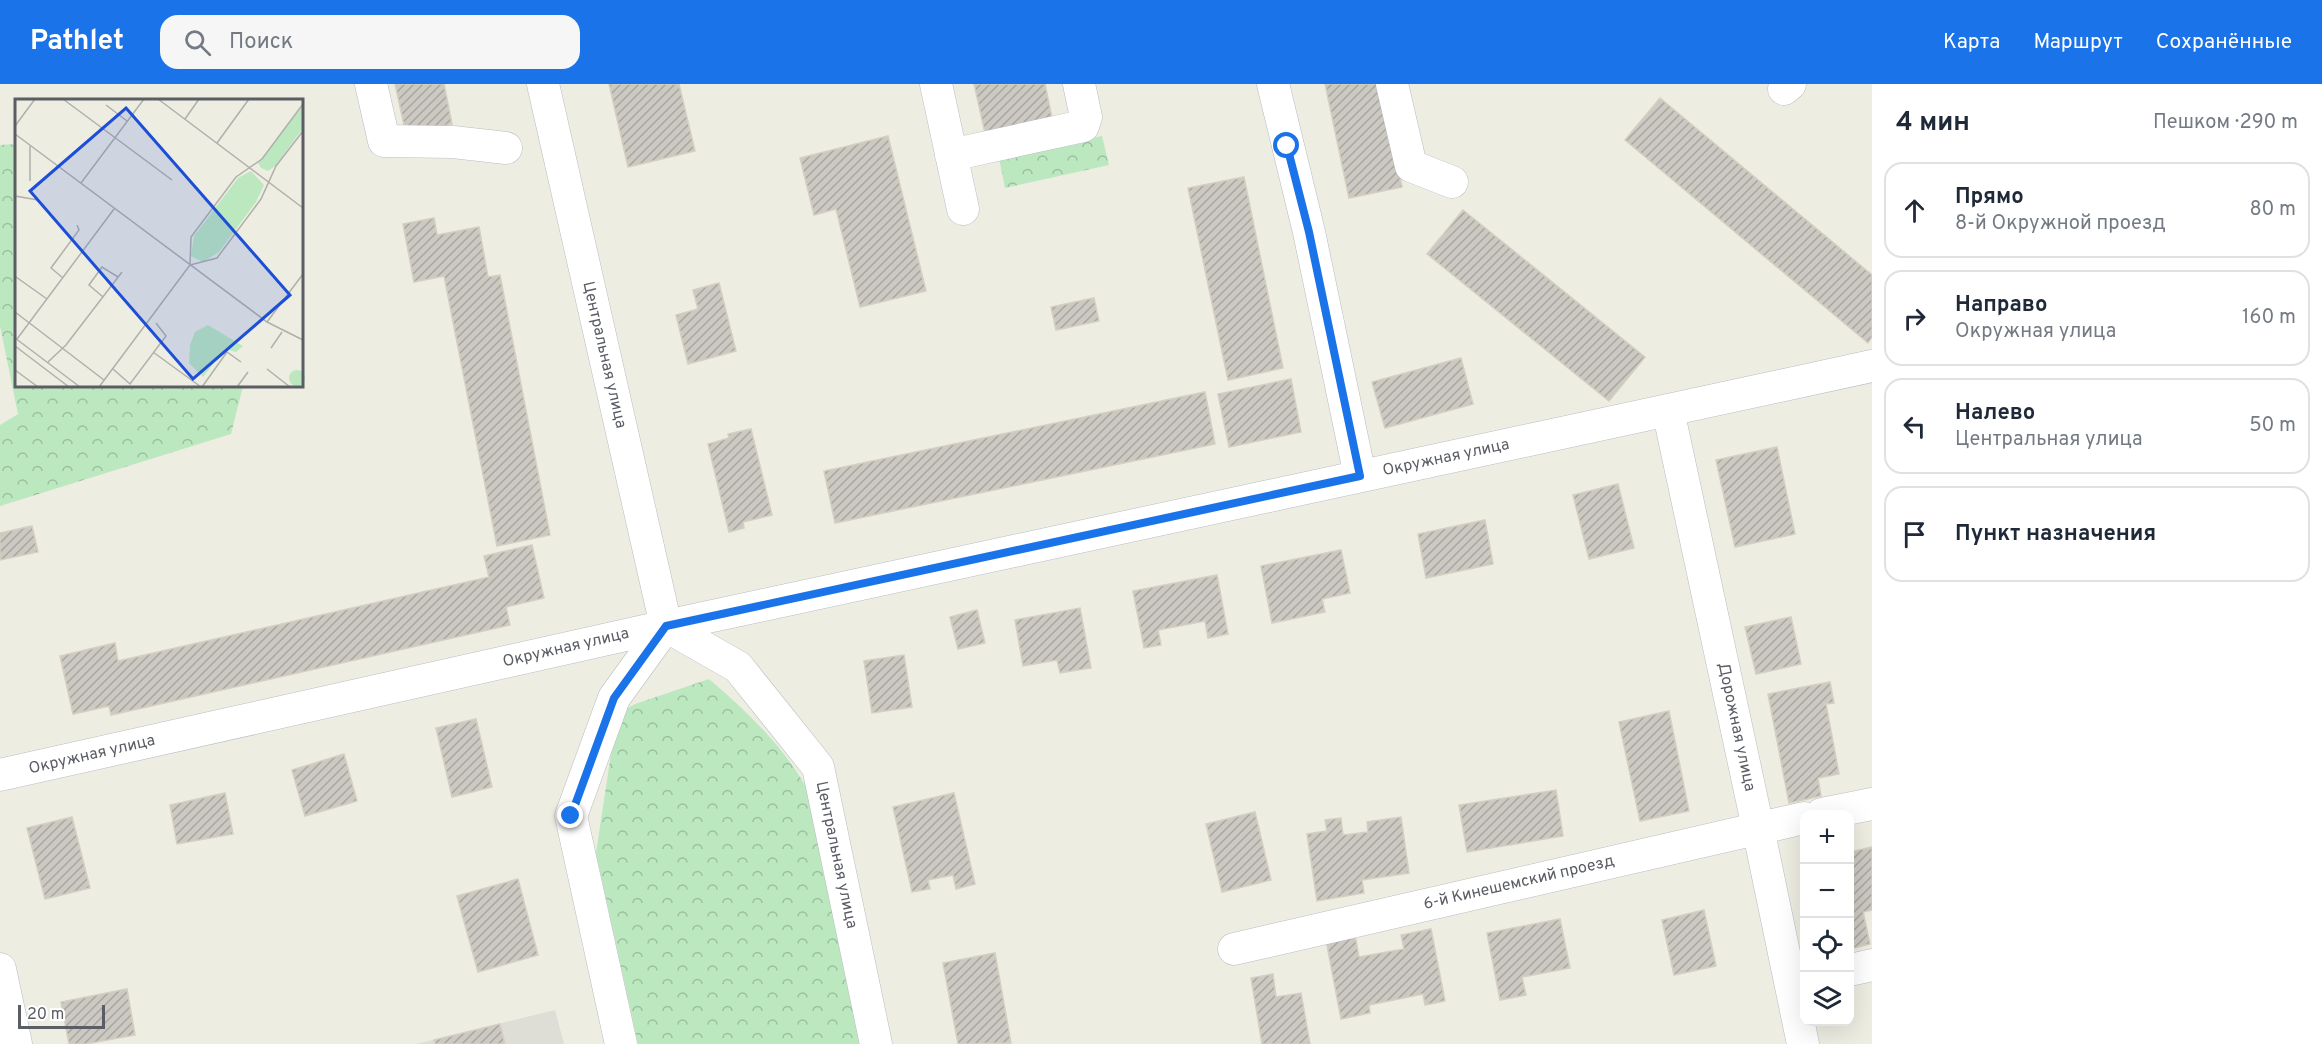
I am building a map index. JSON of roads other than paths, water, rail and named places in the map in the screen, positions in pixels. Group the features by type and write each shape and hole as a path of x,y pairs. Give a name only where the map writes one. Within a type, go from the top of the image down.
{"street":[{"path":"371,84 384,141 453,142 506,148"},
{"name":"Центральная улица","path":"543,84 666,626 738,667 818,768 876,1044"},
{"path":"936,84 963,209"},
{"path":"951,155 1083,126 1086,117 1079,84"},
{"path":"1274,84 1309,232 1360,476"},
{"path":"1392,84 1411,166 1452,182"},
{"name":"Окружная улица","path":"0,775 666,626 1872,366"},
{"name":"Дорожная улица","path":"1668,410 1758,828 1797,981 1803,1044"},
{"path":"621,1044 571,816 614,698 666,626"},
{"path":"1842,810 1872,804"},
{"name":"6-й Кинешемский проезд","path":"1234,949 1800,819"},
{"path":"1854,969 1872,965"},
{"path":"0,969 16,1044"}]}
